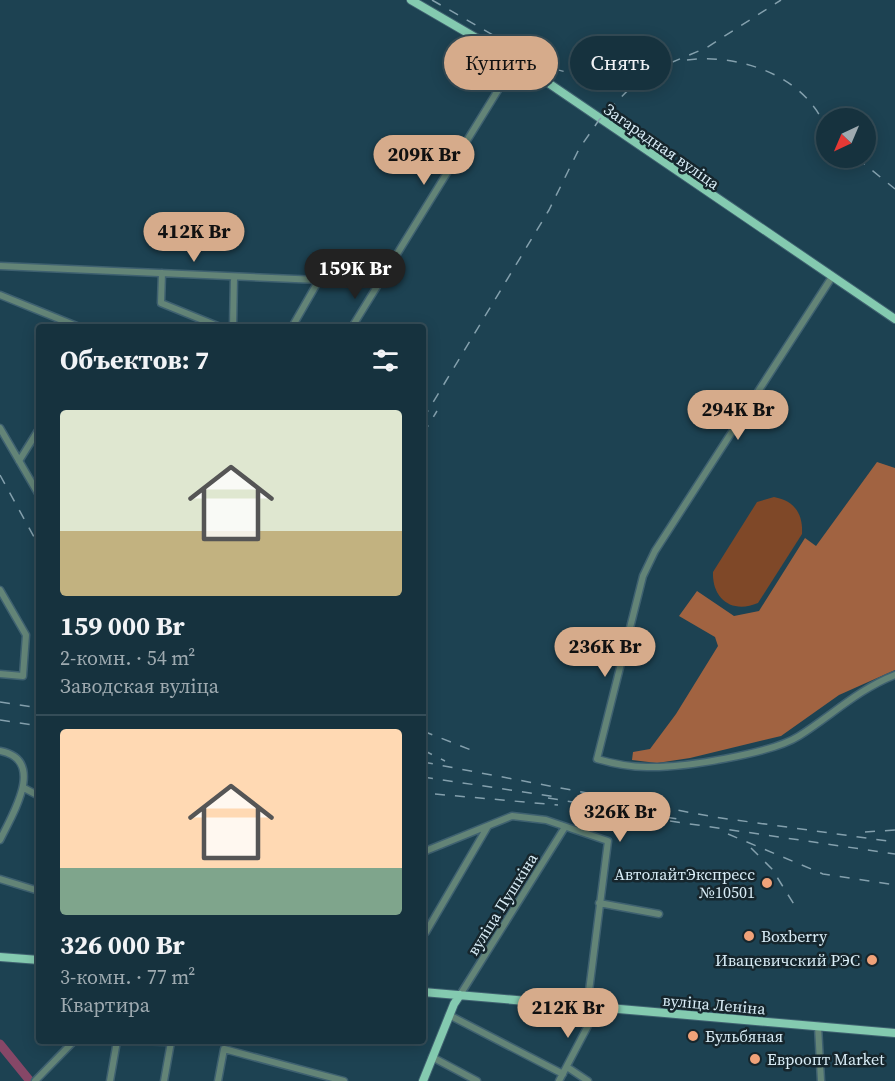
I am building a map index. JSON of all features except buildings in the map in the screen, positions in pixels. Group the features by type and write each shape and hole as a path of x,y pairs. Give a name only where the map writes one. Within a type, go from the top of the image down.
{"main road":[{"name":"Загарадная вуліца","path":"411,0 473,36"},
{"name":"Загарадная вуліца","path":"558,90 895,319"},
{"path":"0,957 36,960"},
{"name":"вуліца Леніна","path":"426,992 895,1033"},
{"path":"423,1081 449,1015 460,995"}],"street":[{"path":"354,324 498,90"},
{"path":"0,266 319,280 363,276 389,268"},
{"path":"162,273 161,303 213,324"},
{"path":"363,276 378,285"},
{"path":"232,324 234,277"},
{"path":"832,277 655,551 643,576 597,759 622,766 650,767 684,764 772,746 797,737 871,684 895,675"},
{"path":"293,324 319,280"},
{"path":"0,295 72,324"},
{"path":"0,428 36,490"},
{"path":"19,461 36,434"},
{"path":"0,590 26,635 23,676 0,674"},
{"path":"0,751 11,753 22,765 24,788 0,840"},
{"path":"24,788 36,794"},
{"path":"426,851 512,816 546,820 608,841 589,991 591,1020 559,1081"},
{"path":"426,932 489,826"},
{"name":"вуліца Пушкіна","path":"460,995 565,827"},
{"path":"0,879 36,890"},
{"path":"599,903 659,914"},
{"path":"449,1015 563,1074"},
{"path":"818,1026 821,1081"},
{"path":"35,1081 71,1044"},
{"path":"110,1081 116,1044"},
{"path":"164,1081 171,1044"},
{"path":"218,1081 224,1048 344,1081"},
{"path":"432,1057 477,1081"},
{"path":"567,1067 588,1081"}],"shaded area":[{"path":"877,462 895,468 895,670 839,695 781,736 690,758 657,763 632,760 633,752 650,749 676,714 718,646 715,637 679,616 697,591 734,616 759,611 805,538 816,546"},
{"path":"774,497 787,502 796,509 801,520 802,534 758,603 740,607 732,605 720,597 716,590 713,572 757,502"}],"waterway":[{"path":"0,1044 30,1081"}],"railway":[{"path":"432,0 547,66 570,73"},
{"path":"426,414 549,210 579,149 599,120 635,83 670,63 706,48 781,0"},
{"path":"687,60 722,60 757,67 789,83 816,109"},
{"path":"869,168 895,189"},
{"path":"426,429 437,411"},
{"path":"0,475 36,541"},
{"path":"0,702 36,708"},
{"path":"0,720 36,726"},
{"path":"426,732 476,752"},
{"path":"426,752 445,761"},
{"path":"426,763 714,817 895,842"},
{"path":"426,777 557,797"},
{"path":"435,794 558,805"},
{"path":"548,798 678,819"},
{"path":"670,821 895,854"},
{"path":"865,832 895,830"},
{"path":"728,834 823,874 895,885"},
{"path":"751,848 772,869 795,906"}],"place":[{"name":"АвтолайтЭкспресс №10501","path":"767,883"},
{"name":"Boxberry","path":"749,936"},
{"name":"Ивацевичский РЭС","path":"872,960"},
{"name":"Бульбяная","path":"693,1036"},
{"name":"Евроопт Market","path":"755,1059"}]}
